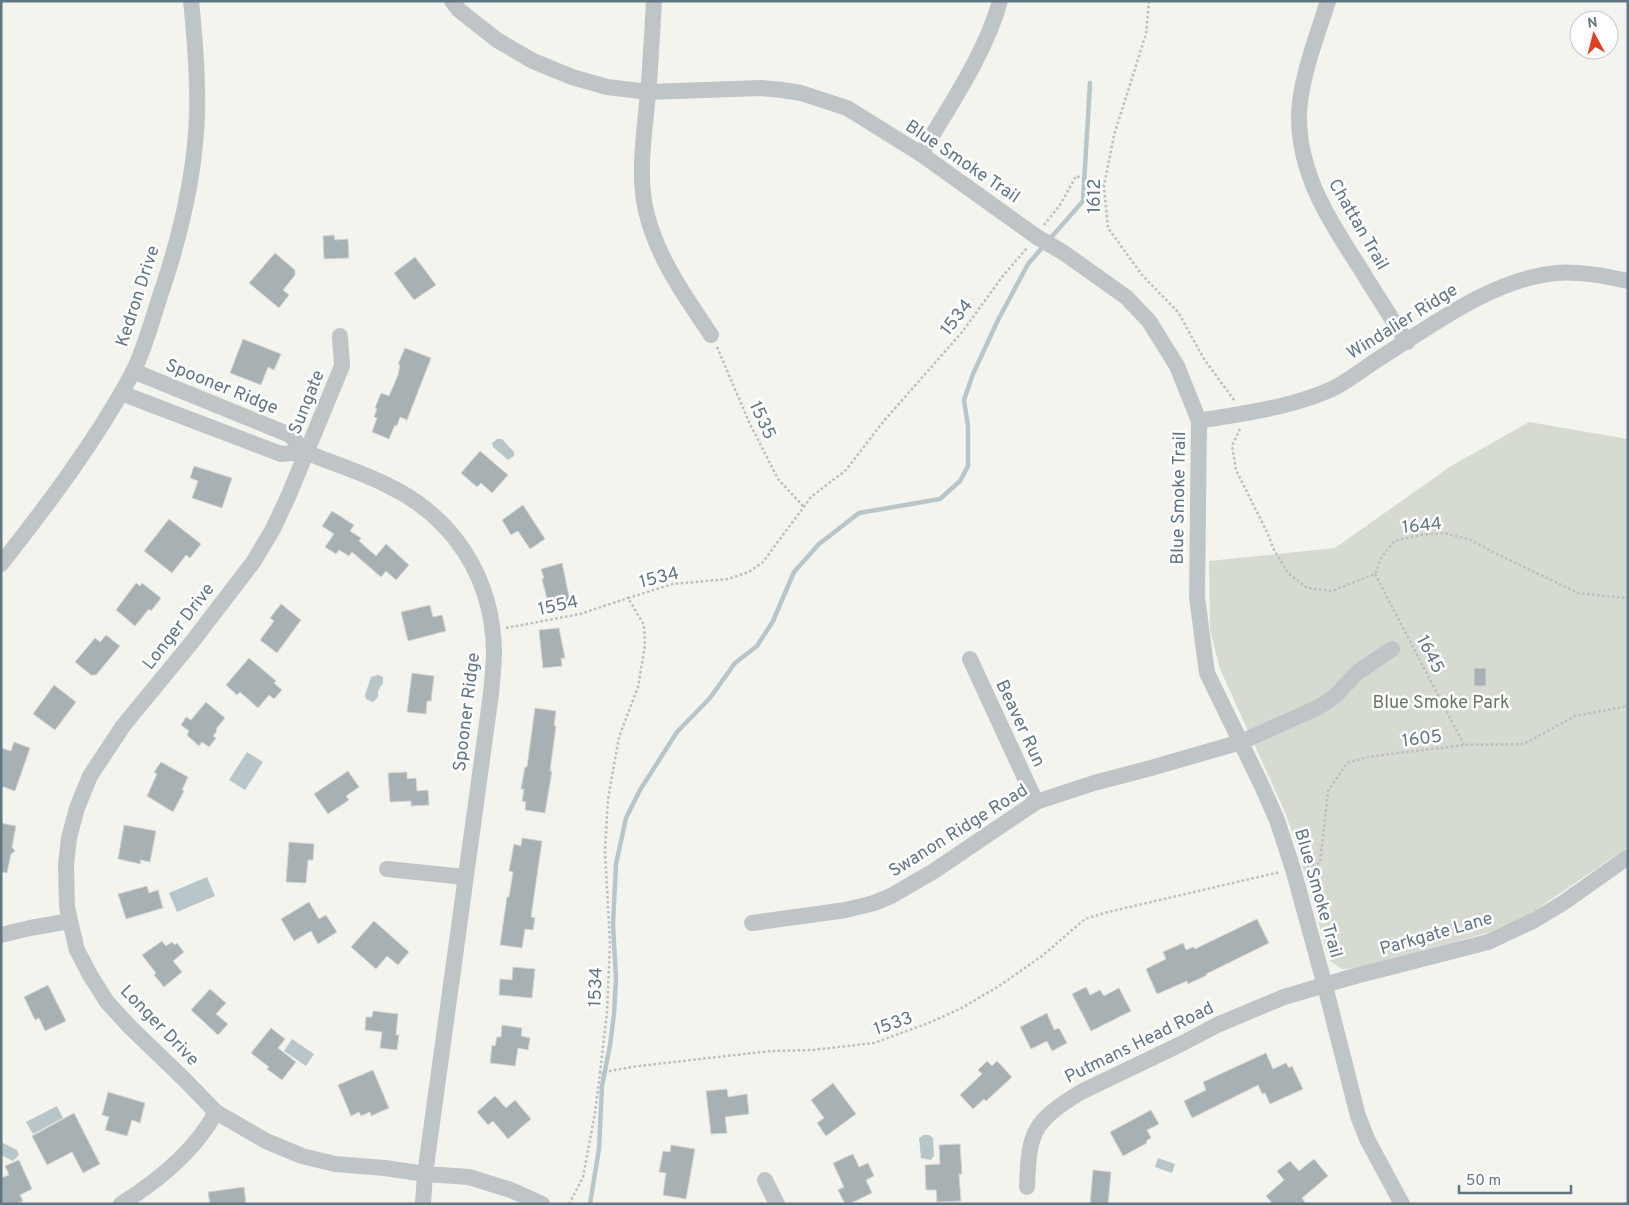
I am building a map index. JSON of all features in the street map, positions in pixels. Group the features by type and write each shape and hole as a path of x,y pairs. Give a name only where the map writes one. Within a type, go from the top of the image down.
{"street":[{"name":"Kedron Drive","path":"1,564 75,467 102,428 133,371 164,284 181,223 191,169 197,115 195,43 191,1"},
{"name":"Blue Smoke Trail","path":"452,1 459,10 497,40 533,61 572,77 607,87 648,92 760,88 801,93 847,108 921,154 1126,298 1149,321 1177,366 1199,421 1197,597 1207,673 1276,820 1293,869 1358,1116 1367,1139 1402,1204"},
{"path":"654,1 642,181 646,210 657,246 676,282 711,335"},
{"path":"921,154 971,67 1000,1"},
{"name":"Chattan Trail","path":"1328,1 1302,92 1299,116 1308,172 1320,204 1407,342"},
{"name":"Windalier Ridge","path":"1199,421 1300,401 1333,388 1477,298 1524,279 1556,273 1582,273 1628,281"},
{"name":"Sungate","path":"307,452 342,366 340,336"},
{"name":"Spooner Ridge","path":"133,371 290,435 307,452 409,496 430,511 458,542 479,577 490,614 494,653 466,877 425,1174 423,1204"},
{"path":"121,393 281,454 307,452"},
{"name":"Longer Drive","path":"307,452 273,529 254,561 123,726 90,776 77,808 69,838 66,866 67,906 77,950 90,976 107,1002 127,1025 216,1112 266,1141 302,1156 335,1164 469,1177 511,1190 542,1204"},
{"name":"Swanon Ridge Road","path":"752,923 846,910 874,903 891,896 934,871 1036,802 1094,783 1241,742 1319,707 1334,696 1358,672 1392,649"},
{"name":"Beaver Run","path":"970,660 1036,802"},
{"name":"Parkgate Lane","path":"1325,986 1348,978 1488,942 1533,921 1563,904 1628,857"},
{"path":"387,869 466,877"},
{"path":"1,935 70,921"},
{"name":"Putmans Head Road","path":"1027,1187 1029,1154 1033,1135 1040,1123 1066,1101 1217,1025 1284,997 1325,986"},
{"path":"121,1204 166,1172 205,1131 216,1112"},
{"path":"765,1180 777,1204"}],"path":[{"name":"1612","path":"1149,1 1146,34 1114,135 1104,186 1108,228 1142,275 1178,312 1204,359 1234,399 1237,414"},
{"name":"1534","path":"600,1073 607,1012 610,944 605,851 608,799 619,738 638,687 645,645 644,625 628,598 673,584 728,579 749,572 763,562 812,497 846,470 883,422 963,330 1002,277 1060,205 1076,176 1104,186"},
{"name":"1535","path":"711,335 724,360 749,422 778,479 804,507"},
{"path":"1237,414 1242,425 1232,446 1236,470 1273,548 1288,573 1307,588 1332,591 1375,574"},
{"name":"1644","path":"1375,574 1381,558 1394,541 1420,534 1444,533 1471,540 1578,593 1628,598"},
{"name":"1645","path":"1375,574 1464,745"},
{"name":"1554","path":"492,631 580,614 628,598"},
{"name":"1605","path":"1293,869 1320,863 1328,791 1346,763 1367,757 1464,745 1524,744 1575,716 1607,708 1628,706"},
{"name":"1533","path":"600,1073 631,1067 771,1051 812,1050 874,1043 926,1024 960,1009 984,995 1042,956 1085,919 1293,869"},
{"path":"569,1204 583,1176 595,1113 600,1073"}],"green space":[{"name":"Blue Smoke Park","path":"1529,422 1628,439 1628,847 1528,915 1490,932 1361,968 1342,969 1329,960 1295,840 1284,810 1220,669 1210,630 1209,561 1335,548 1451,466"}],"shaded area":[{"path":"497,439 502,439 514,452 514,456 508,460 493,447 492,443"},
{"path":"378,675 383,677 383,683 378,691 378,697 373,702 366,699 365,695 371,677"},
{"path":"247,752 263,762 245,790 229,780"},
{"path":"207,877 215,896 177,912 169,893"},
{"path":"292,1039 314,1054 306,1066 284,1051"},
{"path":"57,1106 63,1118 33,1134 26,1122"},
{"path":"929,1135 933,1138 934,1156 931,1160 921,1158 919,1138"},
{"path":"1,1142 17,1150 19,1155 13,1161 1,1155"},
{"path":"1158,1158 1175,1164 1172,1173 1155,1167"}],"building":[{"path":"334,235 335,240 348,239 349,258 324,259 323,236"},
{"path":"275,253 295,270 295,275 283,290 289,295 279,308 249,283"},
{"path":"415,257 436,285 414,300 394,273"},
{"path":"243,339 281,354 274,370 268,367 261,385 230,373"},
{"path":"405,348 431,358 407,420 400,417 389,439 372,432 377,418 374,417 377,409 375,408 381,393 389,396 398,375 400,365 398,364"},
{"path":"480,451 508,475 492,493 481,483 477,487 461,473"},
{"path":"194,466 232,478 222,508 192,498 198,481 190,478"},
{"path":"523,505 545,539 530,549 518,531 511,535 502,520"},
{"path":"332,511 354,525 350,531 361,538 359,541 376,556 386,544 409,565 396,580 386,571 381,577 352,552 349,556 339,550 336,554 325,547 334,534 322,526"},
{"path":"169,519 201,544 190,558 186,555 172,573 144,551"},
{"path":"562,563 570,601 549,607 541,569"},
{"path":"136,583 140,586 142,583 161,598 151,611 149,609 135,626 116,610"},
{"path":"281,604 301,620 277,653 260,640 274,621 270,618"},
{"path":"430,605 433,617 442,615 446,631 408,641 401,612"},
{"path":"559,628 565,658 561,658 562,666 543,668 539,630"},
{"path":"106,635 120,646 96,675 91,675 75,662 95,638 100,642"},
{"path":"249,658 276,681 274,683 282,690 274,699 269,695 258,708 240,692 237,695 226,685"},
{"path":"1474,668 1486,668 1486,686 1474,686"},
{"path":"412,673 434,676 431,701 427,701 426,714 407,712"},
{"path":"54,685 76,702 55,730 33,714"},
{"path":"206,702 225,718 216,729 217,731 213,736 216,738 209,747 202,742 199,746 187,735 189,731 181,725 186,717 191,720"},
{"path":"535,708 556,711 550,771 552,771 545,813 525,810 526,802 522,801 524,789 521,789 525,767 527,767"},
{"path":"14,742 30,748 15,791 1,786 1,748 11,751"},
{"path":"161,762 188,777 182,790 184,791 173,812 147,796 157,774 154,772"},
{"path":"348,771 359,787 346,796 349,800 328,814 314,794"},
{"path":"407,772 407,779 416,778 417,791 428,790 429,805 411,806 411,801 390,802 388,773"},
{"path":"1,823 16,826 12,847 15,851 11,854 7,873 1,872"},
{"path":"124,825 156,831 150,862 140,860 141,864 118,859"},
{"path":"522,838 542,841 531,917 535,918 533,930 525,929 522,948 500,945 507,897 509,897 513,872 509,871 514,844 521,846"},
{"path":"289,842 314,844 313,860 308,860 306,883 286,882"},
{"path":"147,886 149,893 158,890 163,908 126,919 118,894"},
{"path":"309,902 319,919 326,915 337,932 318,944 311,931 294,941 281,919"},
{"path":"1257,919 1269,943 1188,984 1187,981 1157,994 1146,969 1166,959 1163,952 1183,943 1186,950 1193,947 1195,949"},
{"path":"374,921 409,952 398,965 387,956 376,969 351,947"},
{"path":"162,941 166,946 172,942 175,945 177,943 184,952 173,961 182,972 164,987 142,955"},
{"path":"513,967 535,969 532,998 499,995 500,979 512,980"},
{"path":"48,985 66,1021 45,1031 39,1018 35,1020 24,997"},
{"path":"1086,987 1090,995 1100,990 1104,996 1119,988 1131,1011 1091,1031 1072,994"},
{"path":"210,989 226,1003 216,1014 228,1024 218,1035 191,1010"},
{"path":"373,1011 398,1014 396,1035 399,1035 397,1050 380,1048 382,1032 365,1030 366,1017 372,1017"},
{"path":"1047,1013 1054,1030 1059,1028 1067,1043 1052,1051 1047,1041 1031,1049 1020,1027"},
{"path":"502,1025 522,1028 521,1036 530,1038 528,1050 518,1048 515,1066 490,1063 492,1045 495,1046 497,1037 501,1037"},
{"path":"271,1028 285,1039 278,1048 296,1062 282,1080 267,1069 269,1067 251,1053"},
{"path":"1266,1053 1273,1069 1286,1063 1289,1068 1292,1066 1303,1089 1270,1104 1265,1093 1262,1094 1258,1085 1192,1118 1184,1101 1206,1090 1203,1082"},
{"path":"987,1061 992,1066 997,1061 1012,1077 986,1101 984,1099 973,1109 960,1095 982,1074 978,1070"},
{"path":"373,1070 389,1108 371,1116 370,1112 361,1116 359,1112 351,1116 338,1085"},
{"path":"833,1083 856,1114 826,1136 817,1123 824,1118 811,1100"},
{"path":"727,1089 728,1097 747,1094 749,1114 725,1117 727,1133 711,1134 706,1091"},
{"path":"108,1092 145,1103 140,1123 132,1120 127,1136 105,1130 109,1117 102,1115"},
{"path":"495,1096 506,1108 515,1100 531,1119 508,1139 493,1121 488,1125 477,1112"},
{"path":"1151,1110 1159,1124 1147,1130 1151,1138 1146,1141 1147,1143 1123,1156 1110,1132"},
{"path":"74,1113 100,1164 83,1173 72,1152 47,1165 32,1136"},
{"path":"960,1144 962,1174 959,1174 961,1201 937,1202 936,1190 926,1190 925,1165 940,1164 939,1145"},
{"path":"671,1145 695,1149 686,1199 663,1195 666,1173 659,1172 663,1151 670,1152"},
{"path":"853,1154 859,1167 868,1163 874,1176 866,1180 872,1193 849,1204 845,1204 838,1190 844,1187 833,1163"},
{"path":"1314,1159 1328,1176 1302,1198 1306,1204 1273,1204 1266,1196 1284,1180 1277,1171 1290,1161 1299,1171"},
{"path":"19,1160 32,1189 20,1195 23,1201 16,1204 1,1204 1,1178 9,1175 5,1166"},
{"path":"1093,1170 1111,1172 1108,1204 1090,1204"},
{"path":"244,1187 246,1204 210,1204 208,1192"}],"waterway":[{"path":"590,1204 599,1149 602,1086 614,1014 616,979 613,924 616,864 626,818 640,790 677,732 710,698 735,663 757,646 773,621 794,572 819,544 859,513 940,499 960,481 968,466 968,426 964,400 973,374 998,320 1028,264 1083,201 1090,83"}]}
